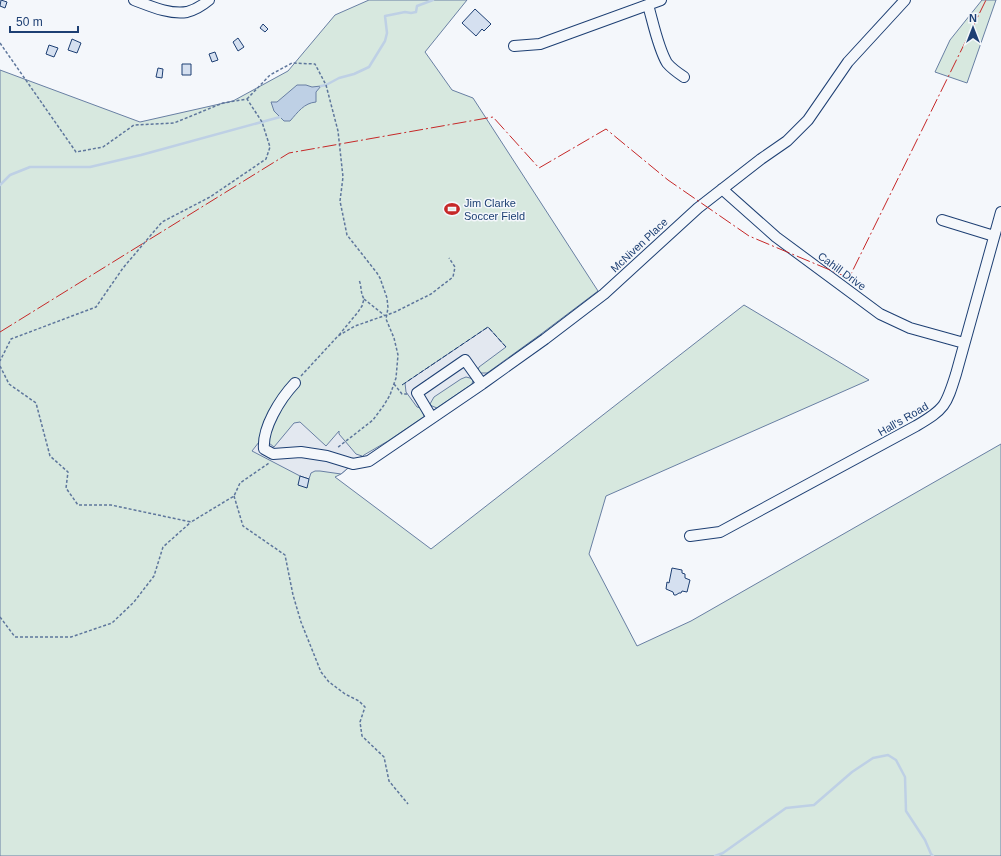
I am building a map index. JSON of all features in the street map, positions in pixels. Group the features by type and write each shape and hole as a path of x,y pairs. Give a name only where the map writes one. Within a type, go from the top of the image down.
{"street":[{"path":"134,0 175,13 188,12 210,0"},
{"path":"514,46 540,44 662,0"},
{"name":"McNiven Place","path":"328,456 353,464 369,461 482,384 604,294 672,231 722,189 787,141 798,131 818,107 848,62 905,0"},
{"path":"648,5 663,55 668,64 684,77"},
{"name":"Cahill Drive","path":"722,189 776,237 880,314 910,328 964,343"},
{"name":"Hall's Road","path":"690,536 720,532 936,414 943,407 948,399 956,374 1001,212"},
{"path":"942,220 994,236"},
{"path":"432,418 417,393 465,360 482,384"},
{"path":"295,384 283,396 271,420 264,439 264,450 273,454 300,452 328,456"}],"path":[{"path":"0,43 76,152 103,147 134,125 174,123 223,103 247,100 270,75 292,62 315,64 326,85 338,131 343,177 340,201 347,235 380,278 387,298 388,308 386,319 394,338 398,355 398,369 394,384 384,405 373,420 328,456"},
{"path":"0,361 11,339 96,307 123,268 162,222 210,196 266,159 270,147 262,122 247,100"},
{"path":"338,336 355,326 395,312 431,294 453,277 455,267 449,258"},
{"path":"359,280 361,286 360,293 364,299 384,315"},
{"path":"295,384 358,312 364,299"},
{"path":"0,366 9,384 36,403 50,456 68,472 66,488 78,504 111,506 191,522"},
{"path":"394,384 402,394 417,393"},
{"path":"0,617 15,637 71,637 112,623 134,602 154,576 163,547 191,522 234,496 240,483 271,462"},
{"path":"234,496 243,526 285,555 293,595 301,622 321,672 328,682 345,694 360,701 364,707 360,722 362,736 384,757 389,781 408,804"}],"shaded area":[{"path":"369,0 467,0 425,52 452,90 473,98 598,291 472,384 388,441 364,455 341,474 335,477 431,549 744,305 869,380 606,496 589,554 637,646 691,621 1001,444 1001,856 0,856 0,70 140,122 233,101 288,71 335,15"},
{"path":"982,0 996,0 967,83 935,72 950,40"},
{"path":"488,327 506,347 479,367 478,370 481,373 488,373 472,384 473,380 470,378 466,377 461,379 434,397 430,404 437,408 424,416 421,408 417,407 406,392 405,383"},
{"path":"300,422 326,446 339,431 339,434 356,454 362,456 341,474 315,471 311,473 309,479 300,476 252,451 262,435 274,447 294,423"}],"water":[{"path":"297,85 312,87 321,86 316,92 316,102 305,106 290,121 284,121 274,111 271,102 277,102"}],"building":[{"path":"1,0 7,2 5,8 0,6"},
{"path":"475,9 491,24 484,31 482,29 476,36 462,23"},
{"path":"263,24 268,29 265,32 260,28"},
{"path":"238,38 244,47 238,51 233,42"},
{"path":"72,39 81,43 77,53 68,50"},
{"path":"49,45 58,48 54,57 46,54"},
{"path":"215,52 218,60 212,62 209,54"},
{"path":"182,64 191,64 191,75 182,75"},
{"path":"158,68 163,69 162,78 156,77"},
{"path":"300,476 309,479 307,488 298,485"},
{"path":"672,568 682,570 682,573 685,574 685,578 690,580 687,592 682,591 681,593 674,595 673,592 666,589 667,582 669,583"}],"waterway":[{"path":"321,86 369,67 385,41 387,33 385,16 405,12 416,12 417,6 433,0"},
{"path":"0,185 10,175 30,167 90,167 141,155 280,117"},
{"path":"715,856 723,853 786,808 814,805 852,772 873,758 888,755 896,760 905,777 906,811 925,840 933,856"}],"fence":[{"path":"402,385 488,327 506,347"}],"power":[{"path":"0,332 289,153 493,117 539,168 606,129 668,180 749,236 849,278 986,0"}],"place":[{"name":"Jim Clarke Soccer Field","path":"452,209"}]}
